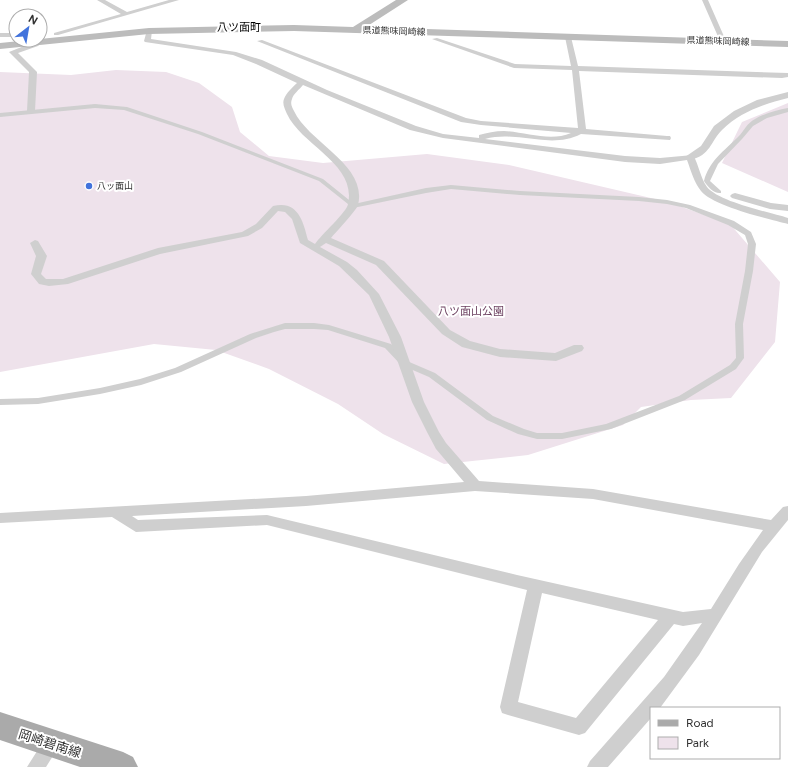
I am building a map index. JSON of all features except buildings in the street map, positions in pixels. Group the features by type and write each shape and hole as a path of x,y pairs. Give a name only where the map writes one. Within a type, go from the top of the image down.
{"main road":[{"path":"355,30 403,0"},
{"name":"県道熊味岡崎線","path":"48,38 100,36 149,31 255,28 788,44"},
{"name":"岡崎碧南線","path":"0,726 123,767"}],"street":[{"path":"100,0 125,13"},
{"path":"48,36 125,13 176,0"},
{"path":"704,0 723,41"},
{"path":"149,31 147,41 234,53 259,62 302,82 413,128 443,136 625,159 686,164 695,169"},
{"path":"56,34 100,36"},
{"path":"568,37 575,68 582,130"},
{"path":"435,39 514,66 788,75"},
{"path":"260,41 464,120 482,123 668,138"},
{"path":"26,48 13,52 33,72 31,111"},
{"path":"302,82 288,98 287,104 304,132 345,169 354,189 353,206 317,248"},
{"path":"660,161 690,157 705,148 718,128 738,113 760,102 788,95"},
{"path":"0,115 95,106 125,108 200,133 321,180 353,206 396,198 434,188 451,187 561,196 639,199 688,206 709,213 731,223 748,234 752,244 749,271 739,324 740,358 733,367 682,398 608,427 562,436 537,436 520,432 490,418 432,376 404,363 388,346 329,328 314,326 285,326 253,336 178,370 141,382 100,391 38,401 0,402"},
{"path":"788,110 777,112 753,123 739,139 725,151 709,172 707,181 712,187 720,192 770,206 788,208"},
{"path":"477,140 486,136 499,134 546,138 567,137 582,130"},
{"path":"690,157 702,186 708,193 719,199 788,221"},
{"path":"708,193 720,192"},
{"path":"35,243 42,254 42,259 36,274 38,278 49,283 64,282 158,251 245,234 259,226 276,208 284,207 291,210 297,218 303,241 317,248 353,272 374,294 395,337 418,402 433,432 441,446 475,486"},
{"path":"325,239 380,263 446,332 466,344 500,353 556,357 578,348"},
{"path":"0,518 306,502 475,486 593,494 774,526"},
{"path":"596,767 635,725 680,670 750,560 774,526 788,511"},
{"path":"115,512 136,526 267,520 683,619 716,615"},
{"path":"536,585 508,707 579,727 671,616"},
{"path":"36,767 52,743"}],"green space":[{"name":"八ツ面山公園","path":"116,70 166,72 199,83 232,107 240,132 269,156 323,163 427,154 509,165 668,202 730,224 780,282 775,342 731,398 691,400 641,407 623,425 528,455 444,464 383,434 338,404 269,369 216,350 154,344 0,372 0,72 71,75"},
{"path":"788,103 788,192 722,163 742,122"}],"place":[{"name":"八ッ面山","path":"89,186"}],"district":[{"name":"八ツ面町","path":"239,27"}]}
